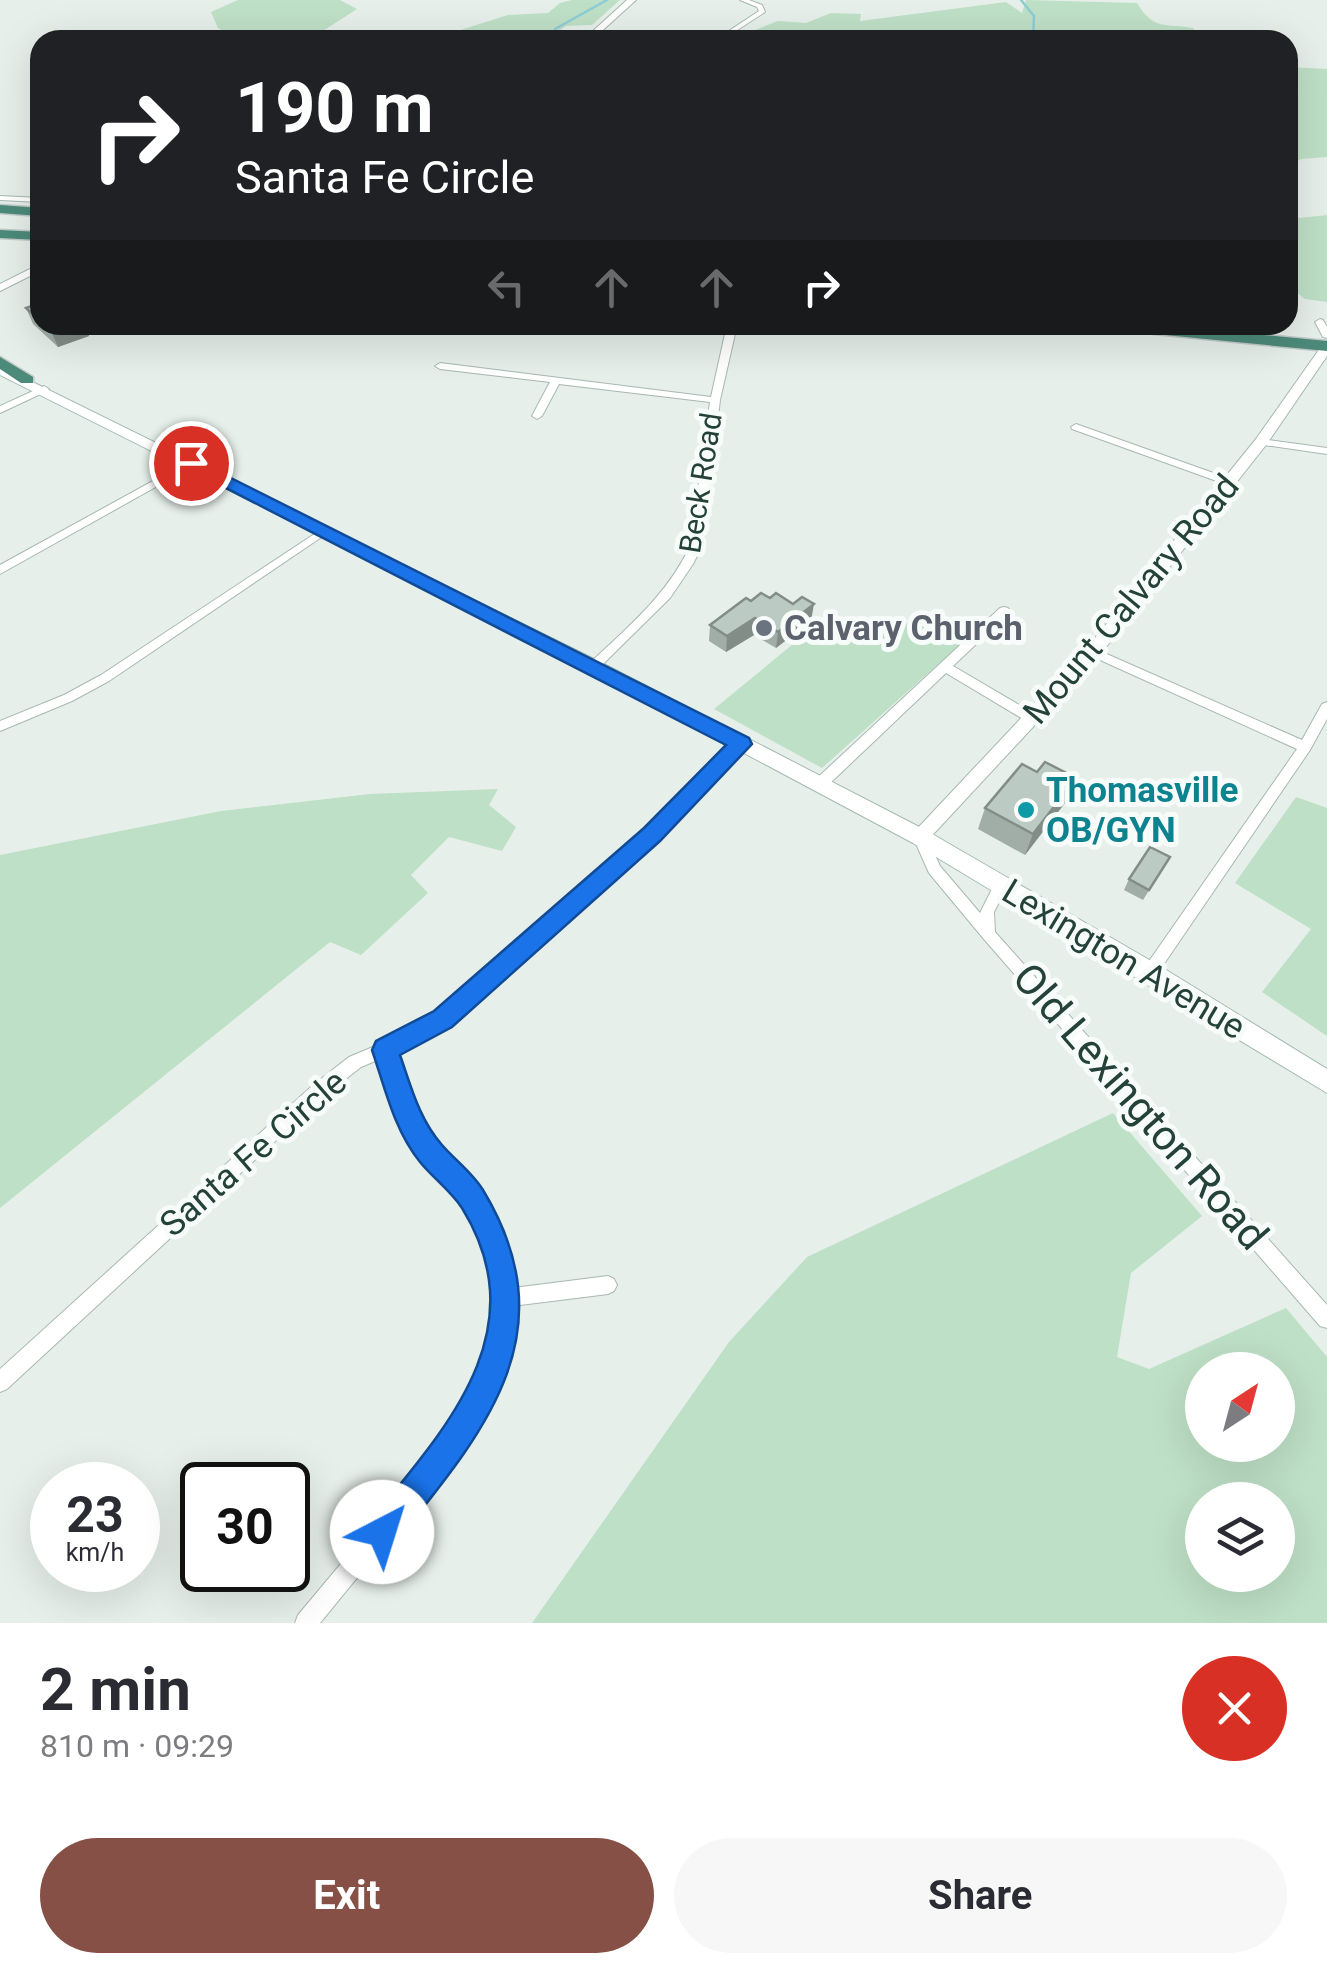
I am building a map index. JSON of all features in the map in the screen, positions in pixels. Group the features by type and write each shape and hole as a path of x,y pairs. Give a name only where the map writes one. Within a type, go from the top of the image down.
{"highway":[{"path":"0,209 30,211"},
{"path":"0,234 30,236"},
{"path":"1247,335 1327,341"},
{"path":"1288,335 1327,341"},
{"path":"0,362 27,380"}],"main road":[{"name":"Lexington Avenue","path":"0,370 27,380 594,666 920,837 1327,1082"}],"street":[{"path":"598,30 632,0"},
{"path":"734,30 762,12 760,6 743,0"},
{"path":"0,198 30,200"},
{"path":"0,288 30,272"},
{"path":"1327,323 1320,322 1327,341"},
{"name":"Beck Road","path":"594,666 678,584 689,565 696,546 716,400 730,335"},
{"name":"Mount Calvary Road","path":"920,837 1094,652 1261,442 1327,341"},
{"path":"440,366 716,400"},
{"path":"536,416 556,382"},
{"path":"0,410 44,389"},
{"path":"1076,427 1229,482"},
{"path":"1261,442 1327,451"},
{"path":"0,570 191,463"},
{"path":"0,726 105,678 325,530"},
{"path":"820,784 1004,611"},
{"path":"1094,652 1304,747"},
{"path":"943,666 1033,719"},
{"path":"1150,972 1304,747 1327,706"},
{"name":"Santa Fe Circle","path":"0,1382 318,1091 356,1062 443,1019 652,834 741,744"},
{"path":"920,837 934,869 988,934"},
{"name":"Old Lexington Road","path":"1001,885 987,912 988,934 1327,1319"},
{"path":"306,1623 458,1439 485,1394 501,1339 504,1276 492,1233 469,1193 429,1152 409,1120 385,1050"},
{"path":"503,1298 608,1285"}],"green space":[{"path":"238,0 340,0 357,9 324,30 221,30 211,12"},
{"path":"620,0 592,25 566,26 560,30 461,30 508,15 548,13 560,3"},
{"path":"1026,0 1137,3 1155,22 1195,30 755,30 778,21 806,23 831,13 861,14 860,21 1006,2 1022,13"},
{"path":"1298,68 1327,69 1327,157 1298,161"},
{"path":"1327,215 1327,302 1305,299 1298,294 1298,218"},
{"path":"821,621 984,623 822,768 714,709"},
{"path":"498,789 489,805 516,827 502,851 449,837 411,875 428,893 361,955 330,942 0,1208 0,855 221,811 370,794"},
{"path":"1296,797 1327,808 1327,1036 1262,992 1311,929 1235,883"},
{"path":"1113,1113 1202,1216 1131,1273 1117,1357 1149,1369 1185,1353 1185,1462 1295,1462 1295,1352 1187,1352 1286,1308 1327,1357 1327,1623 532,1623 729,1342 807,1257"}],"building":[{"path":"761,593 770,598 776,593 793,604 802,597 814,604 778,632 755,618 727,636 710,625 746,598 751,601"},
{"path":"1045,762 1076,778 1033,834 985,808 1022,764 1037,772"},
{"path":"1150,847 1170,857 1149,890 1129,879"}],"waterway":[{"path":"555,29 607,0"},
{"path":"1021,0 1034,16 1033,30"}],"place":[{"name":"Calvary Church","path":"764,628"},
{"name":"Thomasville OB/GYN","path":"1026,810"}],"route":[{"path":"191,463 741,744 652,834 443,1019 385,1050 409,1120 429,1152 469,1193 492,1233 504,1276 501,1339 485,1394 458,1439 382,1532"}]}
